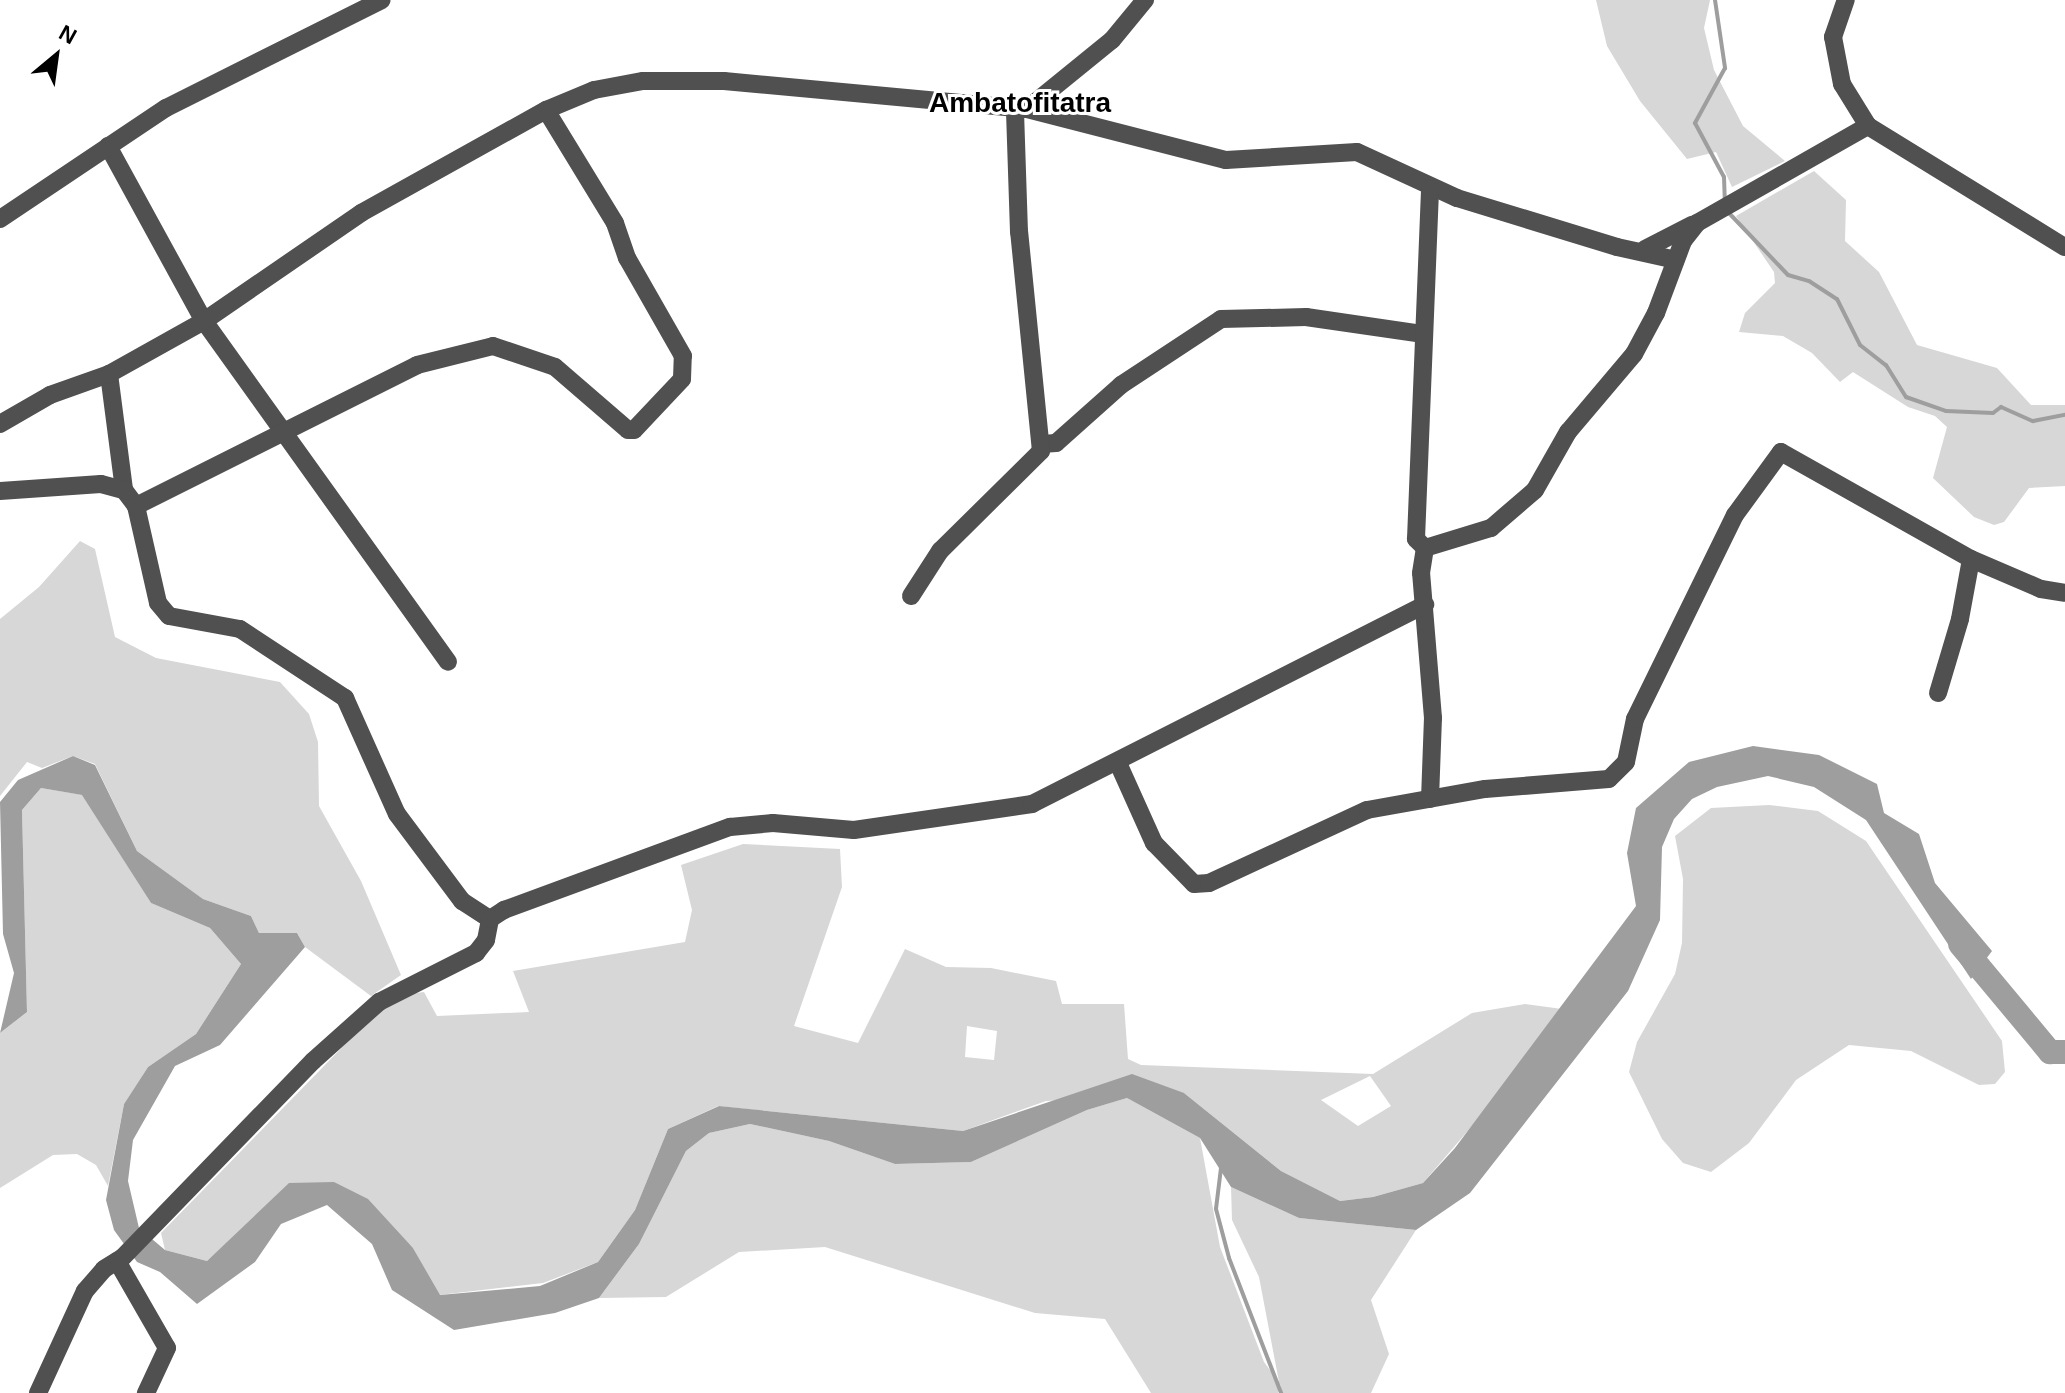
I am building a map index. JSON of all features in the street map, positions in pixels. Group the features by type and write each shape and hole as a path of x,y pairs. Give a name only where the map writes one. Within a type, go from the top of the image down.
{"street":[{"path":"0,219 108,146 259,58 382,0"},
{"path":"1021,109 1112,40 1145,0"},
{"path":"1846,0 1833,37 1842,84 1868,126 1940,165 2065,247"},
{"path":"0,424 50,395 109,374 204,321 361,213 546,110 594,90 643,81 770,84 1006,105 1226,160 1357,152 1430,189 1617,247 1645,249 1676,260"},
{"path":"911,596 940,551 980,506 1031,463 1042,444 1019,232 1021,109"},
{"path":"136,506 284,429 417,365 493,346 555,367 628,430 634,430 682,379 683,356 627,258 615,223 546,110"},
{"path":"1645,249 1868,126"},
{"path":"108,146 204,321 448,662"},
{"path":"1425,548 1416,539 1430,189"},
{"path":"1425,548 1491,528 1535,490 1568,432 1634,354 1656,313 1676,260 1697,223"},
{"path":"1042,444 1056,443 1121,385 1221,319 1306,317 1422,334"},
{"path":"109,374 124,490 136,506 158,603 169,616 240,629 345,698 397,814 462,901 490,919"},
{"path":"1118,763 1154,843 1194,884 1209,883 1367,810 1485,789 1609,779 1626,762 1635,719 1735,515 1781,452 1971,559 2041,589 2065,593"},
{"path":"0,491 101,484 124,490"},
{"path":"1425,548 1421,573 1433,718 1430,799"},
{"path":"1938,693 1960,619 1971,559"},
{"path":"490,919 589,875 730,827 773,823 854,830 1032,804 1053,789 1118,763 1161,734 1258,691 1332,648 1425,605"},
{"path":"38,1393 85,1291 139,1240 313,1061 379,1002 476,953 486,940 490,919"},
{"path":"120,1259 167,1348 146,1393"}],"shaded area":[{"path":"1596,0 1710,0 1704,28 1714,70 1743,126 1785,161 1732,187 1716,152 1687,159 1640,101 1607,46"},
{"path":"1814,171 1846,200 1845,241 1879,272 1917,345 1997,368 2031,405 2065,405 2065,486 2029,488 2004,522 1994,525 1974,517 1933,478 1947,427 1935,416 1908,407 1853,372 1840,382 1812,353 1783,336 1739,332 1745,313 1775,283 1774,272 1736,216"},
{"path":"80,541 95,549 115,637 156,658 280,682 309,714 318,742 319,806 361,881 401,975 371,996 305,947 297,933 259,933 251,916 203,899 137,851 95,764 73,756 42,768 27,762 0,796 0,619 39,587"},
{"path":"1753,746 1819,755 1877,784 1884,813 1919,834 1935,883 1992,951 1971,979 1866,820 1814,787 1768,776 1717,787 1692,799 1674,819 1662,847 1660,920 1628,991 1470,1193 1416,1230 1299,1218 1231,1187 1200,1138 1127,1098 1087,1110 971,1162 895,1164 829,1141 750,1124 709,1133 686,1151 639,1244 599,1298 555,1313 454,1330 392,1290 372,1244 327,1205 281,1224 255,1262 197,1304 160,1272 137,1262 114,1230 106,1200 124,1104 148,1067 196,1034 241,964 210,928 151,903 82,795 41,788 22,810 27,1012 0,1033 14,973 3,934 0,802 18,780 73,756 95,765 137,851 203,899 251,916 259,933 297,933 305,947 220,1045 175,1066 133,1140 128,1181 139,1228 165,1250 207,1261 289,1183 334,1182 368,1199 413,1248 440,1295 540,1286 598,1262 635,1210 668,1129 719,1106 963,1131 1132,1074 1184,1093 1281,1171 1340,1201 1373,1197 1423,1183 1455,1148 1636,906 1627,853 1636,808 1689,762"},
{"path":"41,788 83,795 151,903 210,928 241,964 196,1034 148,1067 124,1104 108,1186 96,1165 77,1154 53,1155 0,1188 0,1033 27,1012 22,810"},
{"path":"1769,805 1818,811 1866,841 2002,1041 2005,1072 1995,1084 1979,1085 1911,1051 1849,1045 1796,1080 1749,1143 1711,1172 1683,1163 1662,1139 1629,1072 1637,1042 1675,974 1682,943 1683,879 1675,836 1711,808"},
{"path":"743,844 840,849 842,887 794,1026 858,1043 905,949 946,967 991,968 1056,981 1062,1004 1124,1004 1128,1059 1141,1065 1373,1074 1472,1013 1525,1004 1562,1009 1508,1084 1423,1183 1373,1197 1340,1201 1281,1171 1184,1093 1046,1101 963,1131 718,1106 668,1129 635,1210 598,1262 543,1283 439,1295 413,1248 334,1182 248,1224 207,1261 165,1250 161,1233 362,1027 400,995 424,992 437,1016 529,1012 513,971 685,942 692,910 681,865","holes":["967,1026 997,1031 994,1060 965,1057","1370,1076 1391,1106 1358,1126 1321,1100"]},
{"path":"1127,1098 1200,1138 1220,1247 1264,1362 1279,1382 1259,1277 1232,1220 1231,1187 1299,1218 1416,1230 1371,1300 1389,1354 1371,1393 1282,1393 1280,1384 1278,1393 1151,1393 1105,1319 1035,1313 825,1247 739,1252 666,1297 599,1298 639,1244 686,1151 709,1133 750,1124 829,1141 895,1164 971,1162 1087,1110"}],"waterway":[{"path":"1715,0 1725,68 1695,123 1724,177 1725,200"},
{"path":"1728,212 1788,275 1809,281 1837,299 1860,345 1886,365 1906,397 1946,411 1993,413 2001,407 2033,421 2065,415"},
{"path":"1960,944 2050,1052 2065,1052"},
{"path":"1221,1168 1216,1209 1229,1258 1281,1393"}],"district":[{"name":"Ambatofitatra","path":"1020,103"}]}
